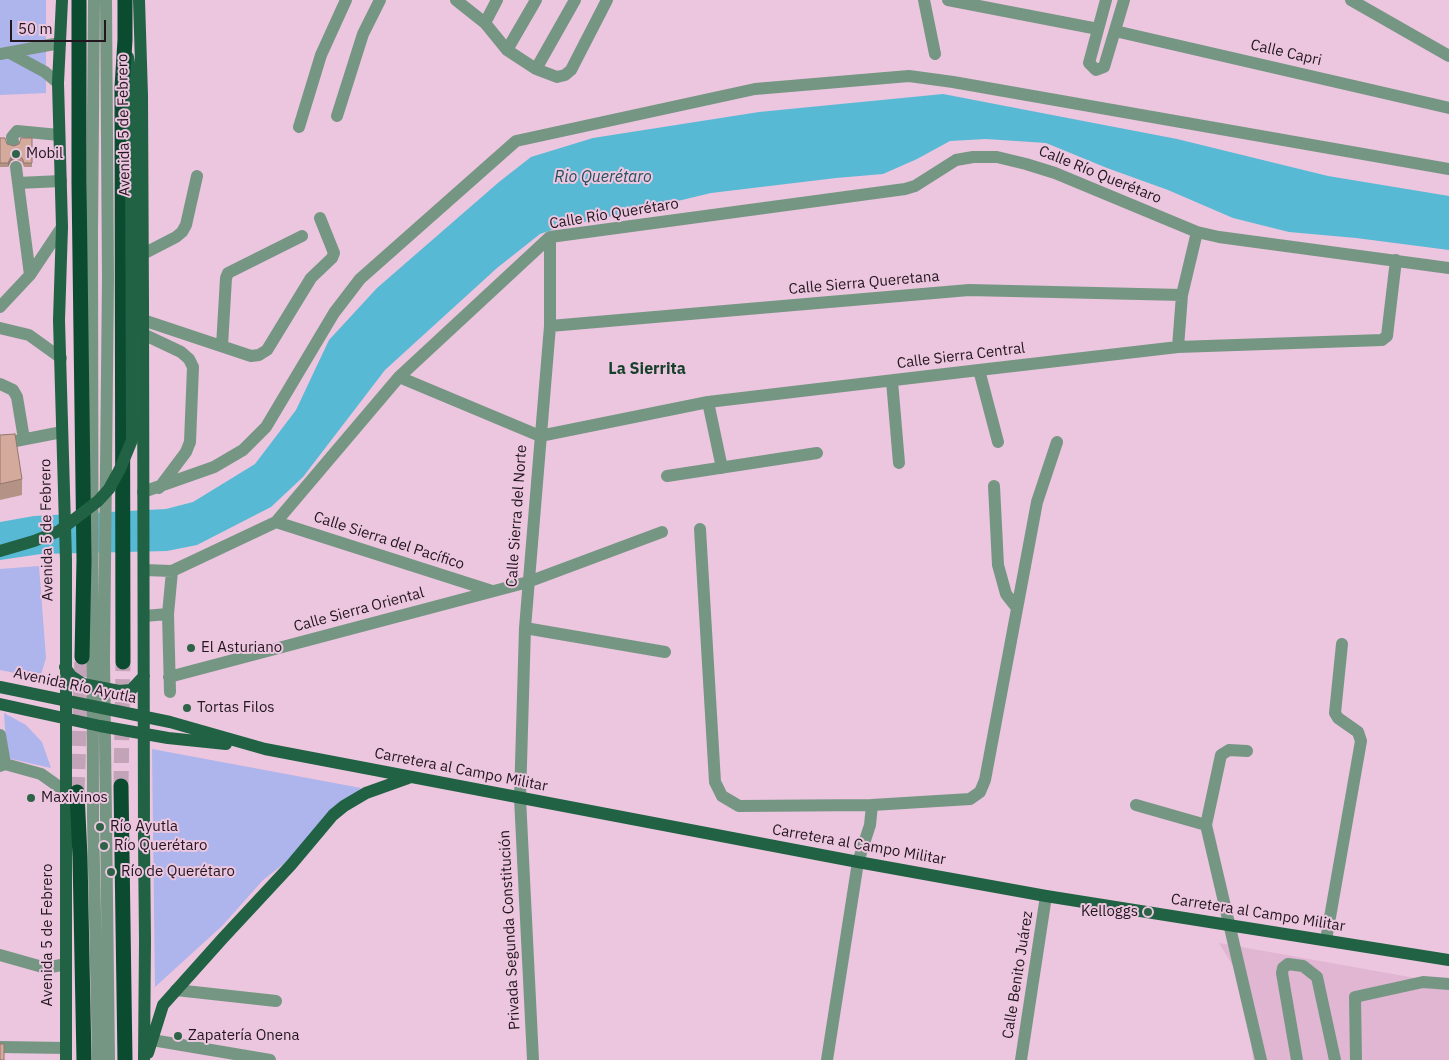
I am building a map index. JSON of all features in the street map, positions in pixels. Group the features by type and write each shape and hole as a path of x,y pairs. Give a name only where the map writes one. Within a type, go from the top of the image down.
{"highway":[{"path":"79,0 79,183 84,551 82,657"},
{"name":"Avenida 5 de Febrero","path":"123,662 122,87 125,0"},
{"path":"120,786 125,1060"},
{"name":"Avenida 5 de Febrero","path":"71,792 80,857 84,1060"}],"main road":[{"name":"Avenida 5 de Febrero","path":"62,0 58,83 62,227 59,320 66,560 66,719 71,792 66,964 66,1054"},
{"name":"Avenida 5 de Febrero","path":"139,0 142,95 143,254 145,1060"},
{"path":"0,551 59,531 98,501 113,483 132,440 131,150 133,89 125,40"},
{"path":"65,666 71,676 77,681 119,691 131,690 144,676"},
{"name":"Avenida Río Ayutla","path":"0,687 144,717"},
{"path":"0,704 144,734"},
{"name":"Carretera al Campo Militar","path":"144,717 170,722 265,749"},
{"name":"Carretera al Campo Militar","path":"144,734 265,749 1046,896 1449,960"},
{"path":"145,1060 163,1006 333,815 366,793 410,777"}],"street":[{"path":"94,0 92,403 99,687"},
{"path":"106,0 108,278 99,726 109,1060"},
{"path":"299,127 322,55 346,0"},
{"path":"337,116 363,34 380,0"},
{"path":"456,0 485,23 508,50 536,68 557,77 565,75 571,70 607,0"},
{"path":"485,23 497,0"},
{"path":"508,50 536,0"},
{"path":"536,68 575,0"},
{"path":"924,0 935,54"},
{"path":"948,0 978,3 1098,29"},
{"path":"1106,0 1089,63 1096,70 1104,67 1124,0"},
{"path":"1351,0 1449,56"},
{"name":"Calle Capri","path":"1115,31 1449,108"},
{"path":"5,53 60,43"},
{"path":"5,53 45,72 58,83"},
{"path":"143,499 160,488 214,467 243,450 266,427 334,313 360,279 516,141 755,89 909,76 953,82 1449,169"},
{"path":"13,142 12,137 17,131 60,135"},
{"name":"Calle Río Querétaro","path":"144,564 172,571 276,522 399,377 550,237 904,189 916,186 956,160 973,157 997,158 1055,173 1197,232 1219,237 1449,268"},
{"path":"16,167 30,275"},
{"path":"143,254 182,232 186,225 198,176"},
{"path":"18,183 60,181"},
{"path":"143,320 251,356 259,356 266,350 311,278 332,258 334,253 320,218"},
{"path":"0,307 30,275 62,227"},
{"path":"1178,347 1182,295 1197,232"},
{"path":"222,346 226,278 228,273 302,236"},
{"name":"Calle Sierra del Norte","path":"520,798 525,628 550,326 550,237"},
{"name":"Calle Sierra Central","path":"540,436 708,402 1178,347 1382,340 1387,336 1396,260"},
{"name":"Calle Sierra Queretana","path":"550,326 969,290 1182,295"},
{"path":"0,328 29,335 61,358"},
{"path":"143,334 181,352 189,359 193,367 190,442 186,452 160,488"},
{"path":"979,370 998,442"},
{"path":"399,377 540,436"},
{"path":"892,381 899,464"},
{"path":"0,384 13,390 17,396 24,439"},
{"path":"708,402 722,468"},
{"path":"0,444 62,432"},
{"path":"700,529 715,782 722,796 739,806 872,805 970,799 980,792 985,780 1037,502 1057,442"},
{"path":"667,476 817,453"},
{"path":"994,486 998,565 1006,594 1017,608"},
{"name":"Calle Sierra del Pacífico","path":"276,522 492,591"},
{"name":"Calle Sierra Oriental","path":"169,676 528,582 662,532"},
{"path":"170,692 168,614 172,571"},
{"path":"144,616 168,614"},
{"path":"525,628 665,652"},
{"path":"1326,940 1361,741 1358,732 1338,718 1335,713 1342,644"},
{"path":"98,1060 93,818 99,726"},
{"path":"0,735 2,765 42,774 71,792"},
{"path":"1247,751 1230,750 1221,755 1206,825 1261,1060"},
{"name":"Privada Segunda Constitución","path":"520,798 533,1060"},
{"path":"827,1060 858,862 870,825 872,805"},
{"path":"1136,805 1206,825"},
{"name":"Calle Benito Juárez","path":"1021,1060 1046,896"},
{"path":"0,955 46,968 66,964"},
{"path":"1297,1060 1282,973 1283,968 1288,964 1303,966 1317,978 1335,1060 1357,1060 1355,997 1423,982 1449,984"},
{"path":"176,990 276,1001"},
{"path":"152,1040 270,1060"},
{"path":"0,1047 66,1054"}],"shaded area":[{"path":"0,0 46,0 46,93 0,95"},
{"path":"39,566 46,658 40,678 0,670 0,569"},
{"path":"4,713 26,725 42,742 51,768 7,758"},
{"path":"152,749 361,788 308,845 263,880 222,926 155,987"},
{"path":"1219,943 1449,984 1449,1060 1253,1060 1245,986"}],"water":[{"name":"Rio Querétaro","path":"943,94 1177,139 1328,176 1449,196 1449,250 1356,238 1289,232 1233,218 1168,190 1046,143 986,139 950,141 917,159 883,174 711,193 560,227 540,234 497,268 385,370 303,477 271,507 197,545 167,551 41,554 0,560 0,522 34,516 166,509 193,502 255,464 296,410 329,340 377,288 499,182 531,157 593,138 759,112"}],"building":[{"name":"Mobil","path":"0,138 5,138 7,144 14,146 19,144 21,138 32,138 32,163 24,163 22,158 15,155 11,157 8,163 0,163"},
{"path":"15,434 22,479 0,484 0,435"},
{"path":"0,1044 4,1044 4,1060 0,1060"}],"tunnel":[{"path":"77,792 82,657"},
{"path":"121,786 123,662"}],"place":[{"name":"Mobil","path":"16,154"},
{"name":"El Asturiano","path":"191,648"},
{"name":"Tortas Filos","path":"187,708"},
{"name":"Maxivinos","path":"31,798"},
{"name":"Río Ayutla","path":"100,827"},
{"name":"Río Querétaro","path":"104,846"},
{"name":"Río de Querétaro","path":"111,872"},
{"name":"Kelloggs","path":"1148,912"},
{"name":"Zapatería Onena","path":"178,1036"}],"district":[{"name":"La Sierrita","path":"647,369"}]}
